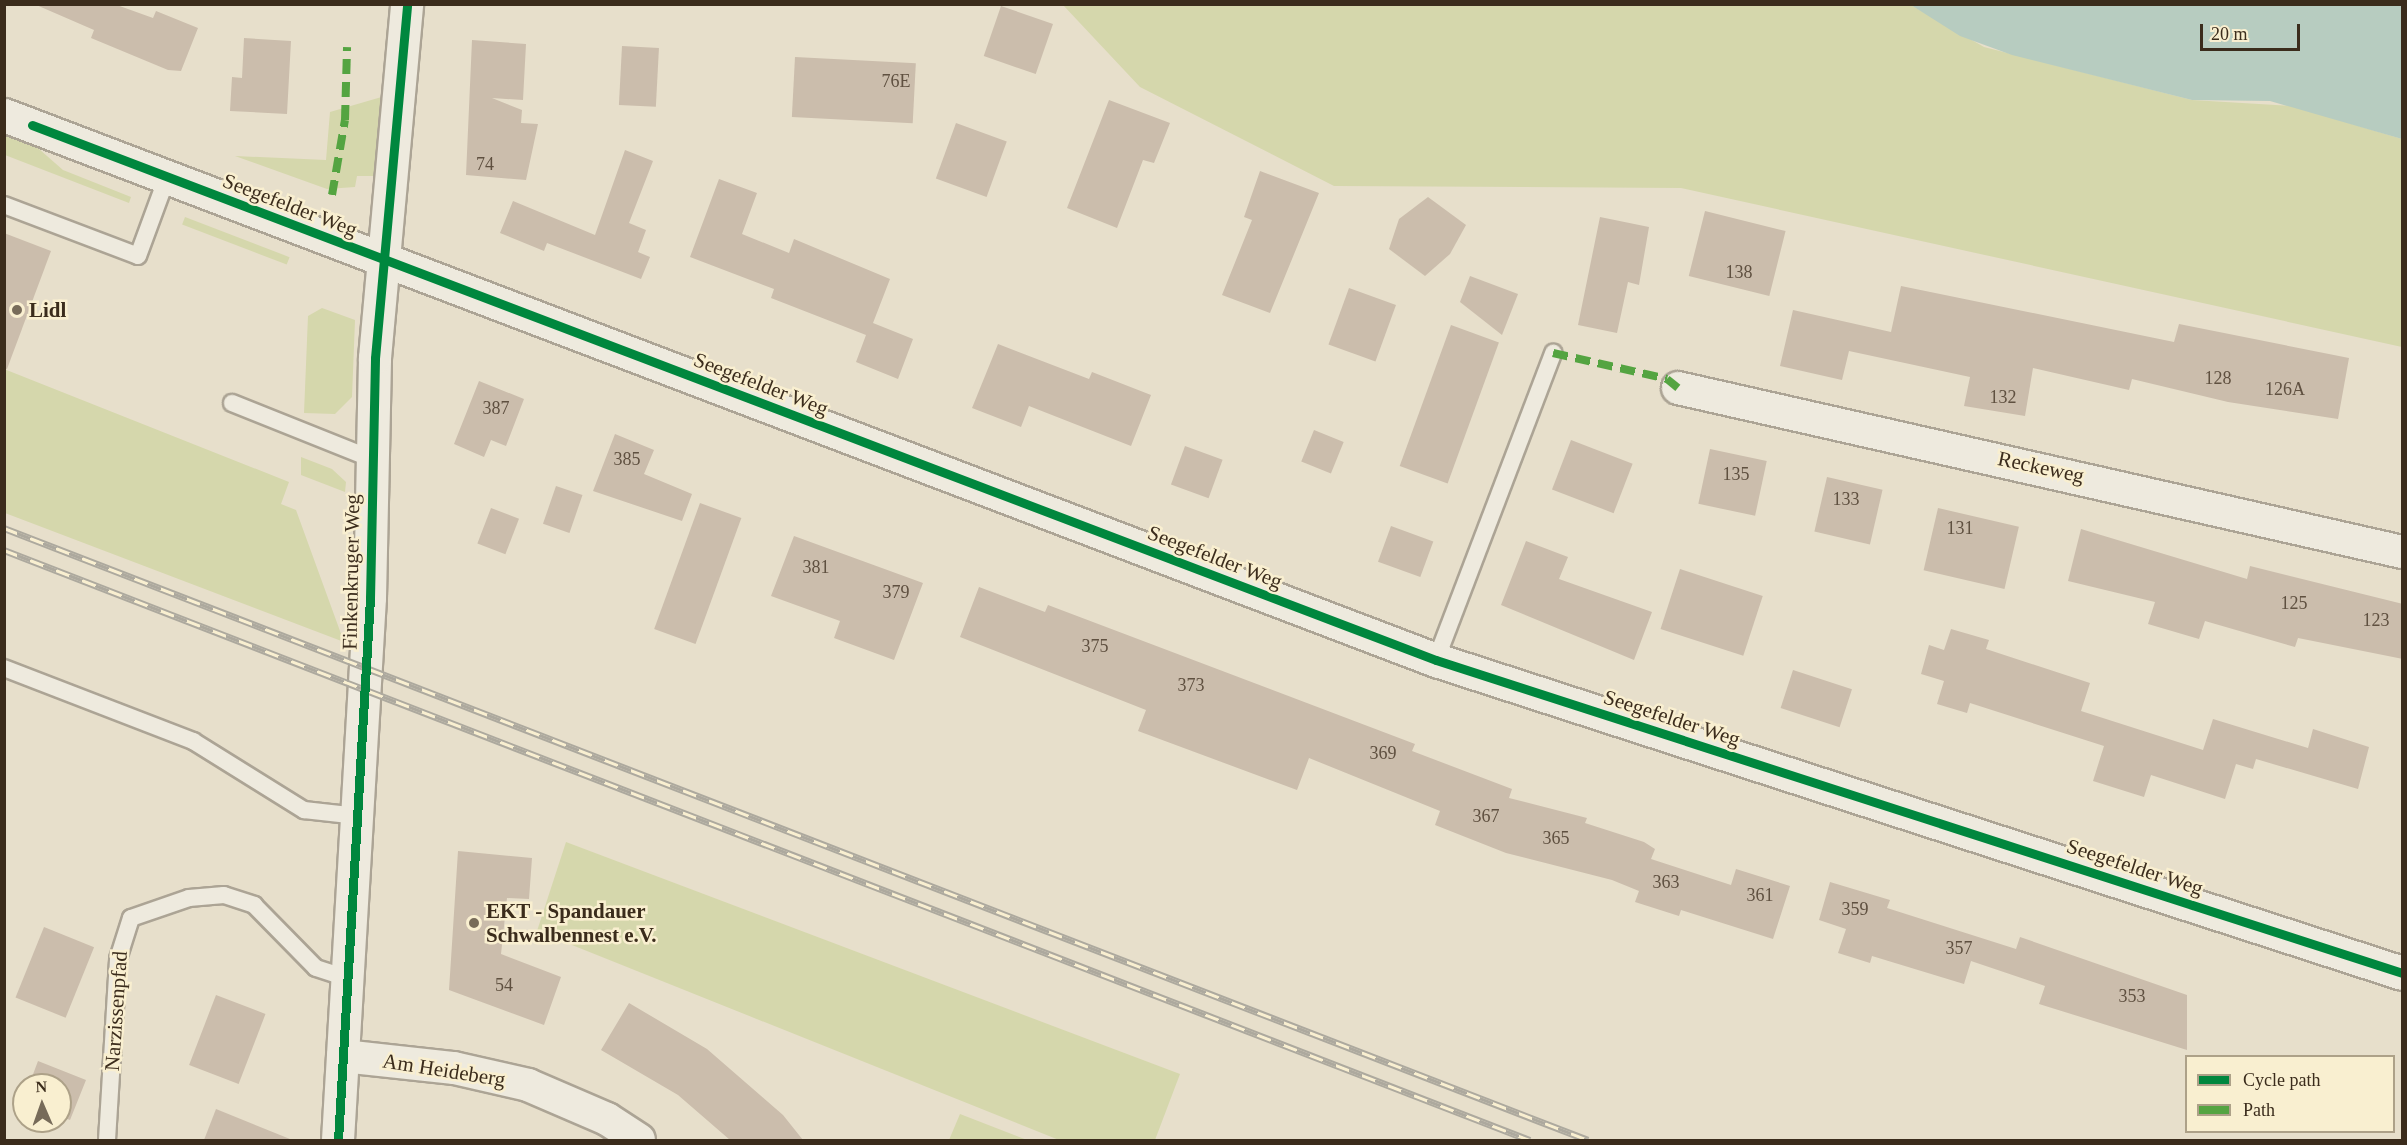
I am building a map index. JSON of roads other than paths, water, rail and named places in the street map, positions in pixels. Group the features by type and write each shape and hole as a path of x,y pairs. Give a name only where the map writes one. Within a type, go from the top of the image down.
{"street":[{"name":"Finkenkruger Weg","path":"338,1140 358,816 372,459 407,4"},
{"name":"Seegefelder Weg","path":"4,115 1436,660 2403,973"},
{"name":"Reckeweg","path":"1678,388 2403,552"},
{"name":"Am Heideberg","path":"343,1056 454,1068 528,1084 608,1119 639,1140"}],"lane":[{"path":"4,205 138,256 167,177"},
{"path":"1436,660 1553,353"},
{"path":"232,403 372,459"},
{"path":"4,668 194,741 304,810 358,816"},
{"name":"Narzissenpfad","path":"107,1140 118,959 131,918 189,898 224,895 254,905 316,968 348,978"}],"railway":[{"path":"4,528 1588,1140"},
{"path":"4,550 1530,1140"}],"place":[{"name":"Lidl","path":"17,310"},
{"name":"EKT - Spandauer Schwalbennest e.V.","path":"474,923"}]}
